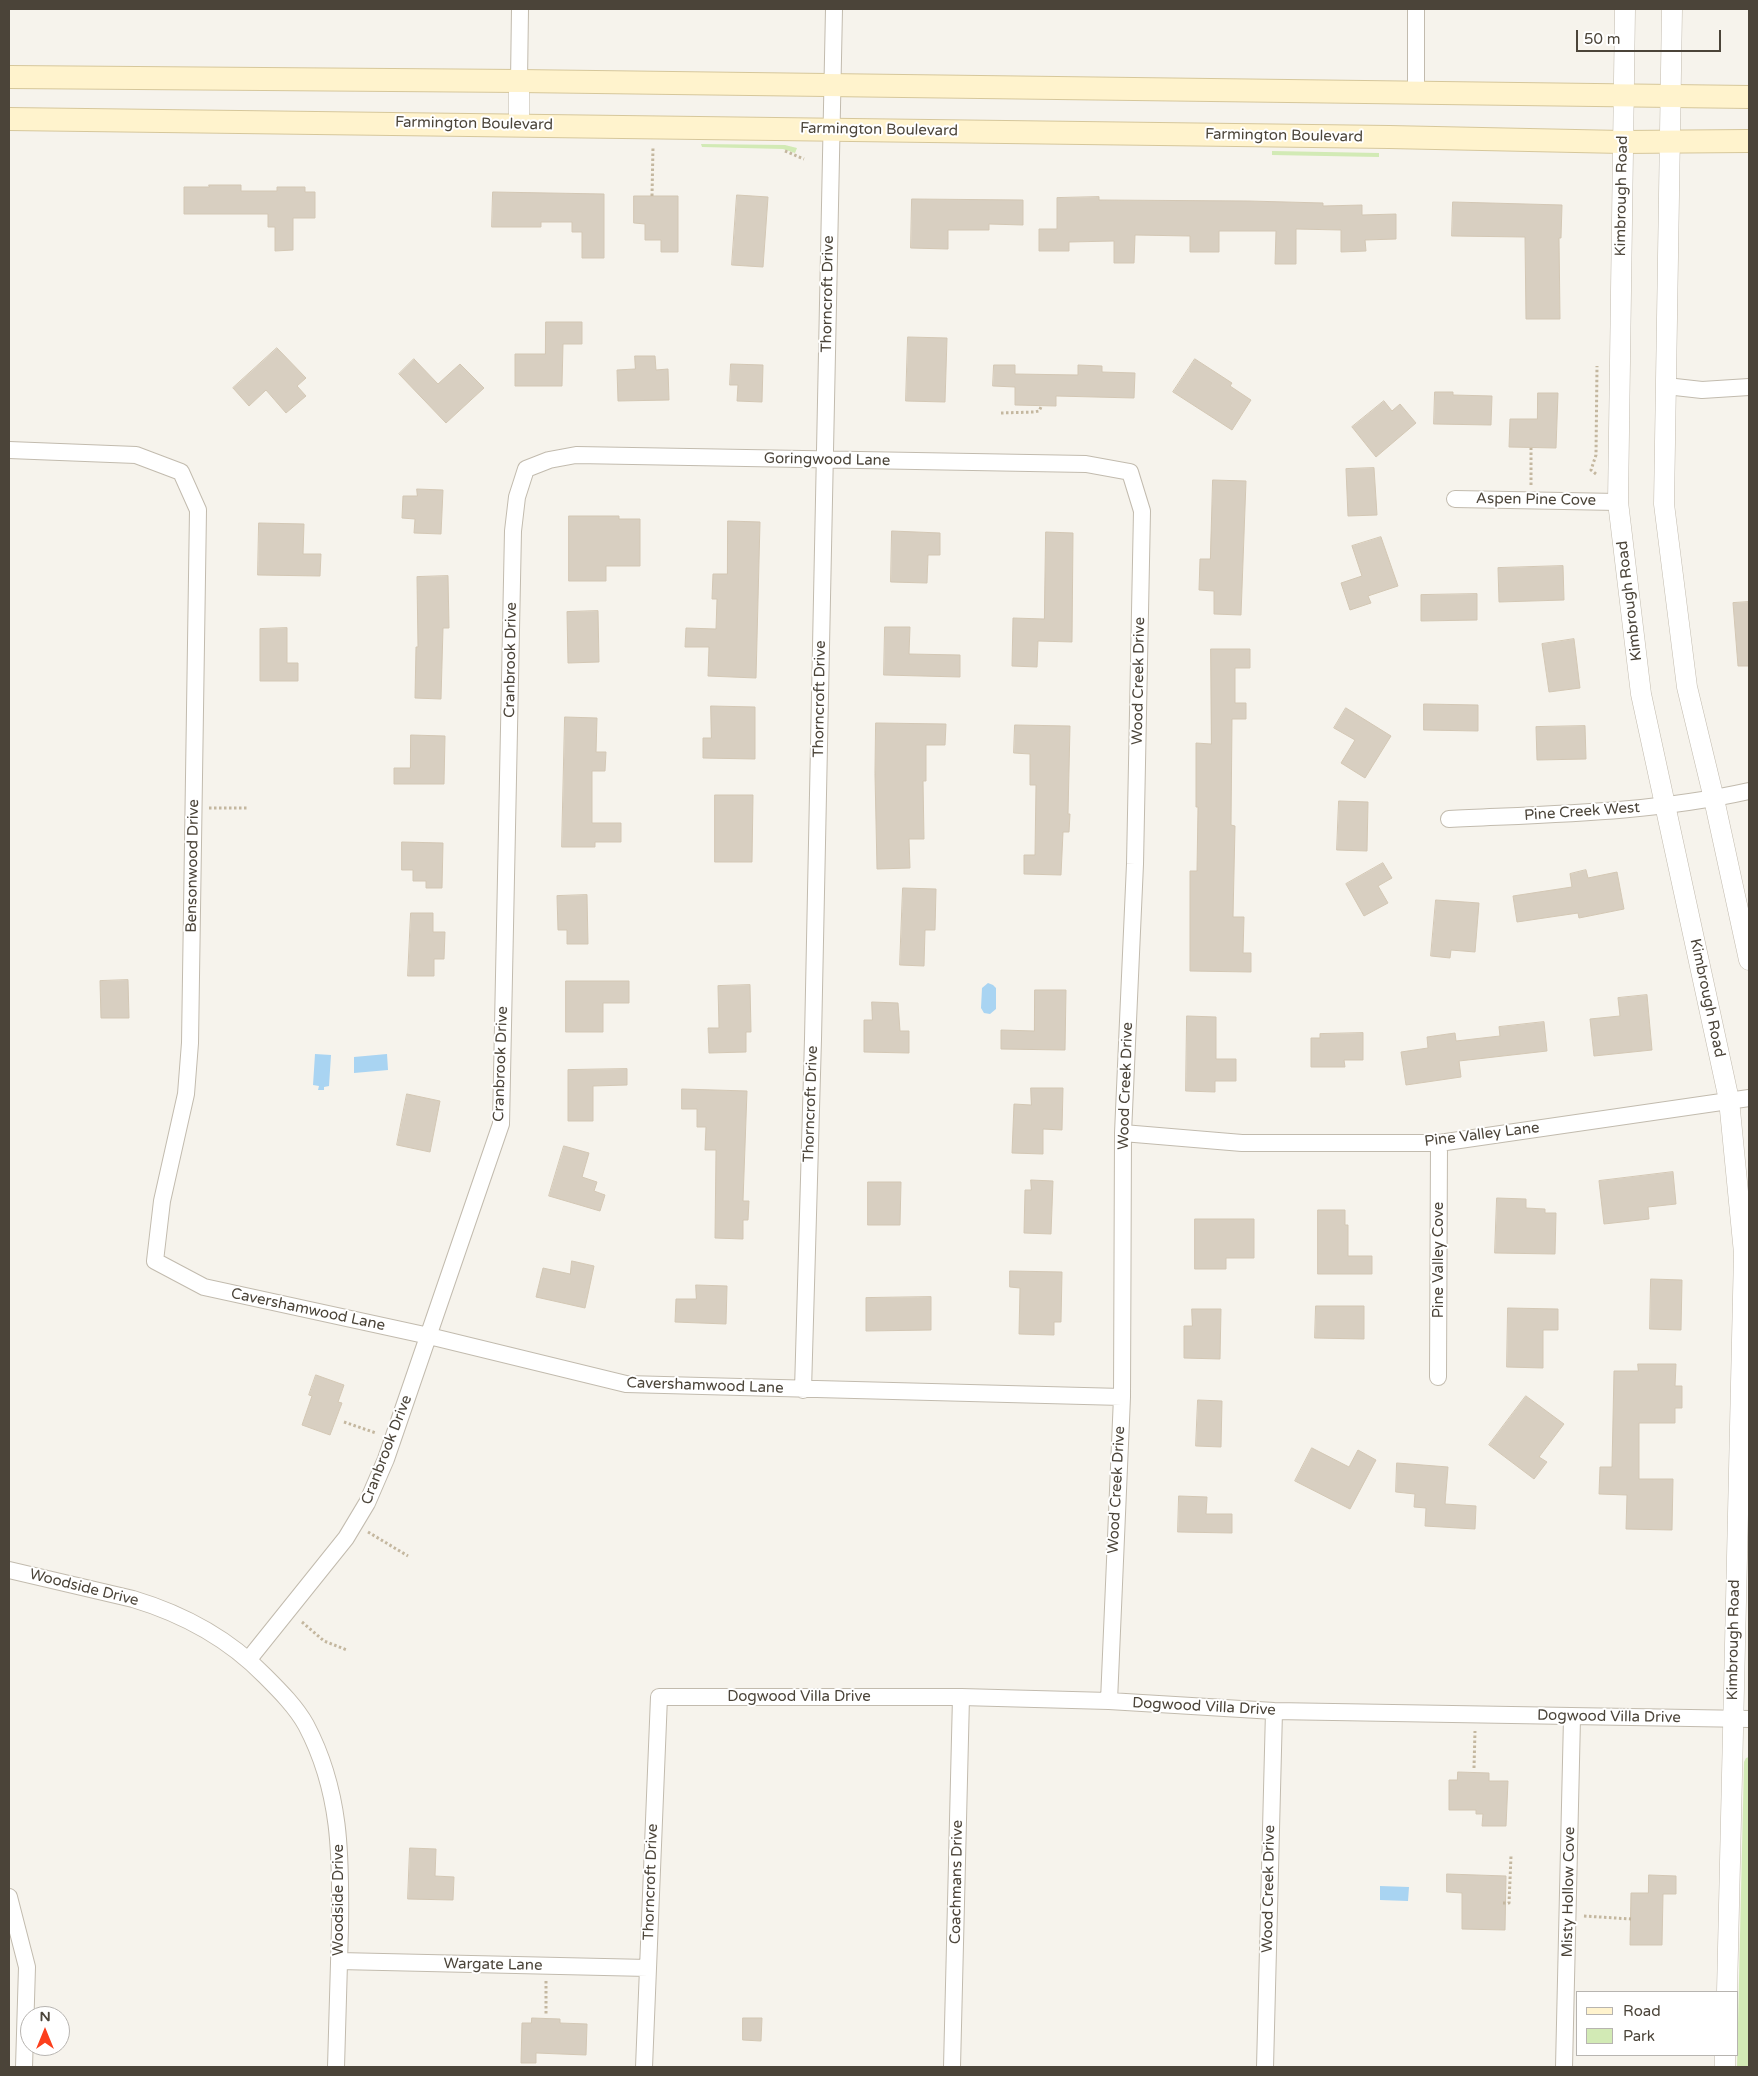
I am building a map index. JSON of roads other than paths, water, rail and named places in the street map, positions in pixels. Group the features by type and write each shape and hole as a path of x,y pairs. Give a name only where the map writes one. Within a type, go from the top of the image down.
{"main road":[{"path":"9,76 1749,97"},
{"name":"Farmington Boulevard","path":"9,119 831,129 1622,142 1749,141"}],"street":[{"path":"519,125 520,9"},
{"name":"Thorncroft Drive","path":"803,1390 813,1039 834,9"},
{"path":"1416,9 1416,93"},
{"name":"Kimbrough Road","path":"1625,9 1618,502 1641,694 1729,1100 1744,1253 1741,1719 1727,1991"},
{"path":"1672,9 1669,96 1664,504 1687,687 1714,799 1749,960"},
{"path":"1666,386 1702,390 1749,387"},
{"name":"Bensonwood Drive","path":"9,450 136,455 180,472 198,510 190,1043 186,1094 162,1201 155,1261"},
{"name":"Goringwood Lane","path":"526,469 549,460 576,455 1086,464 1130,472"},
{"name":"Cranbrook Drive","path":"249,1659 346,1538 367,1503 393,1438 501,1124 513,531 516,497 526,469"},
{"name":"Wood Creek Drive","path":"1109,1701 1122,1397 1123,1133 1135,864 1142,511 1130,472"},
{"name":"Aspen Pine Cove","path":"1455,499 1618,502"},
{"name":"Pine Creek West","path":"1449,819 1665,806 1714,799 1749,791"},
{"name":"Pine Valley Lane","path":"1123,1133 1242,1142 1439,1143 1749,1098"},
{"name":"Pine Valley Cove","path":"1438,1377 1439,1143"},
{"name":"Cavershamwood Lane","path":"155,1261 204,1288 429,1336 626,1384 1122,1397"},
{"name":"Woodside Drive","path":"9,1570 152,1605 195,1623 249,1659 286,1698 305,1723 317,1749 328,1784 336,1819 341,1858 336,2067"},
{"name":"Thorncroft Drive","path":"644,2067 659,1697"},
{"name":"Dogwood Villa Drive","path":"659,1697 961,1697 1109,1701 1274,1711 1572,1718 1741,1719"},
{"name":"Coachmans Drive","path":"952,2067 961,1697"},
{"name":"Wood Creek Drive","path":"1265,2067 1274,1711"},
{"name":"Misty Hollow Cove","path":"1564,2067 1572,1718"},
{"path":"9,1897 27,1967 24,2067"},
{"name":"Wargate Lane","path":"339,1961 648,1968"}],"water":[{"path":"988,983 996,988 996,1009 990,1014 984,1013 981,1008 982,988"},
{"path":"315,1054 331,1055 329,1086 324,1087 324,1090 318,1090 319,1086 313,1085"},
{"path":"387,1054 388,1070 354,1073 354,1057"},
{"path":"1380,1886 1409,1887 1408,1901 1380,1900"}]}
